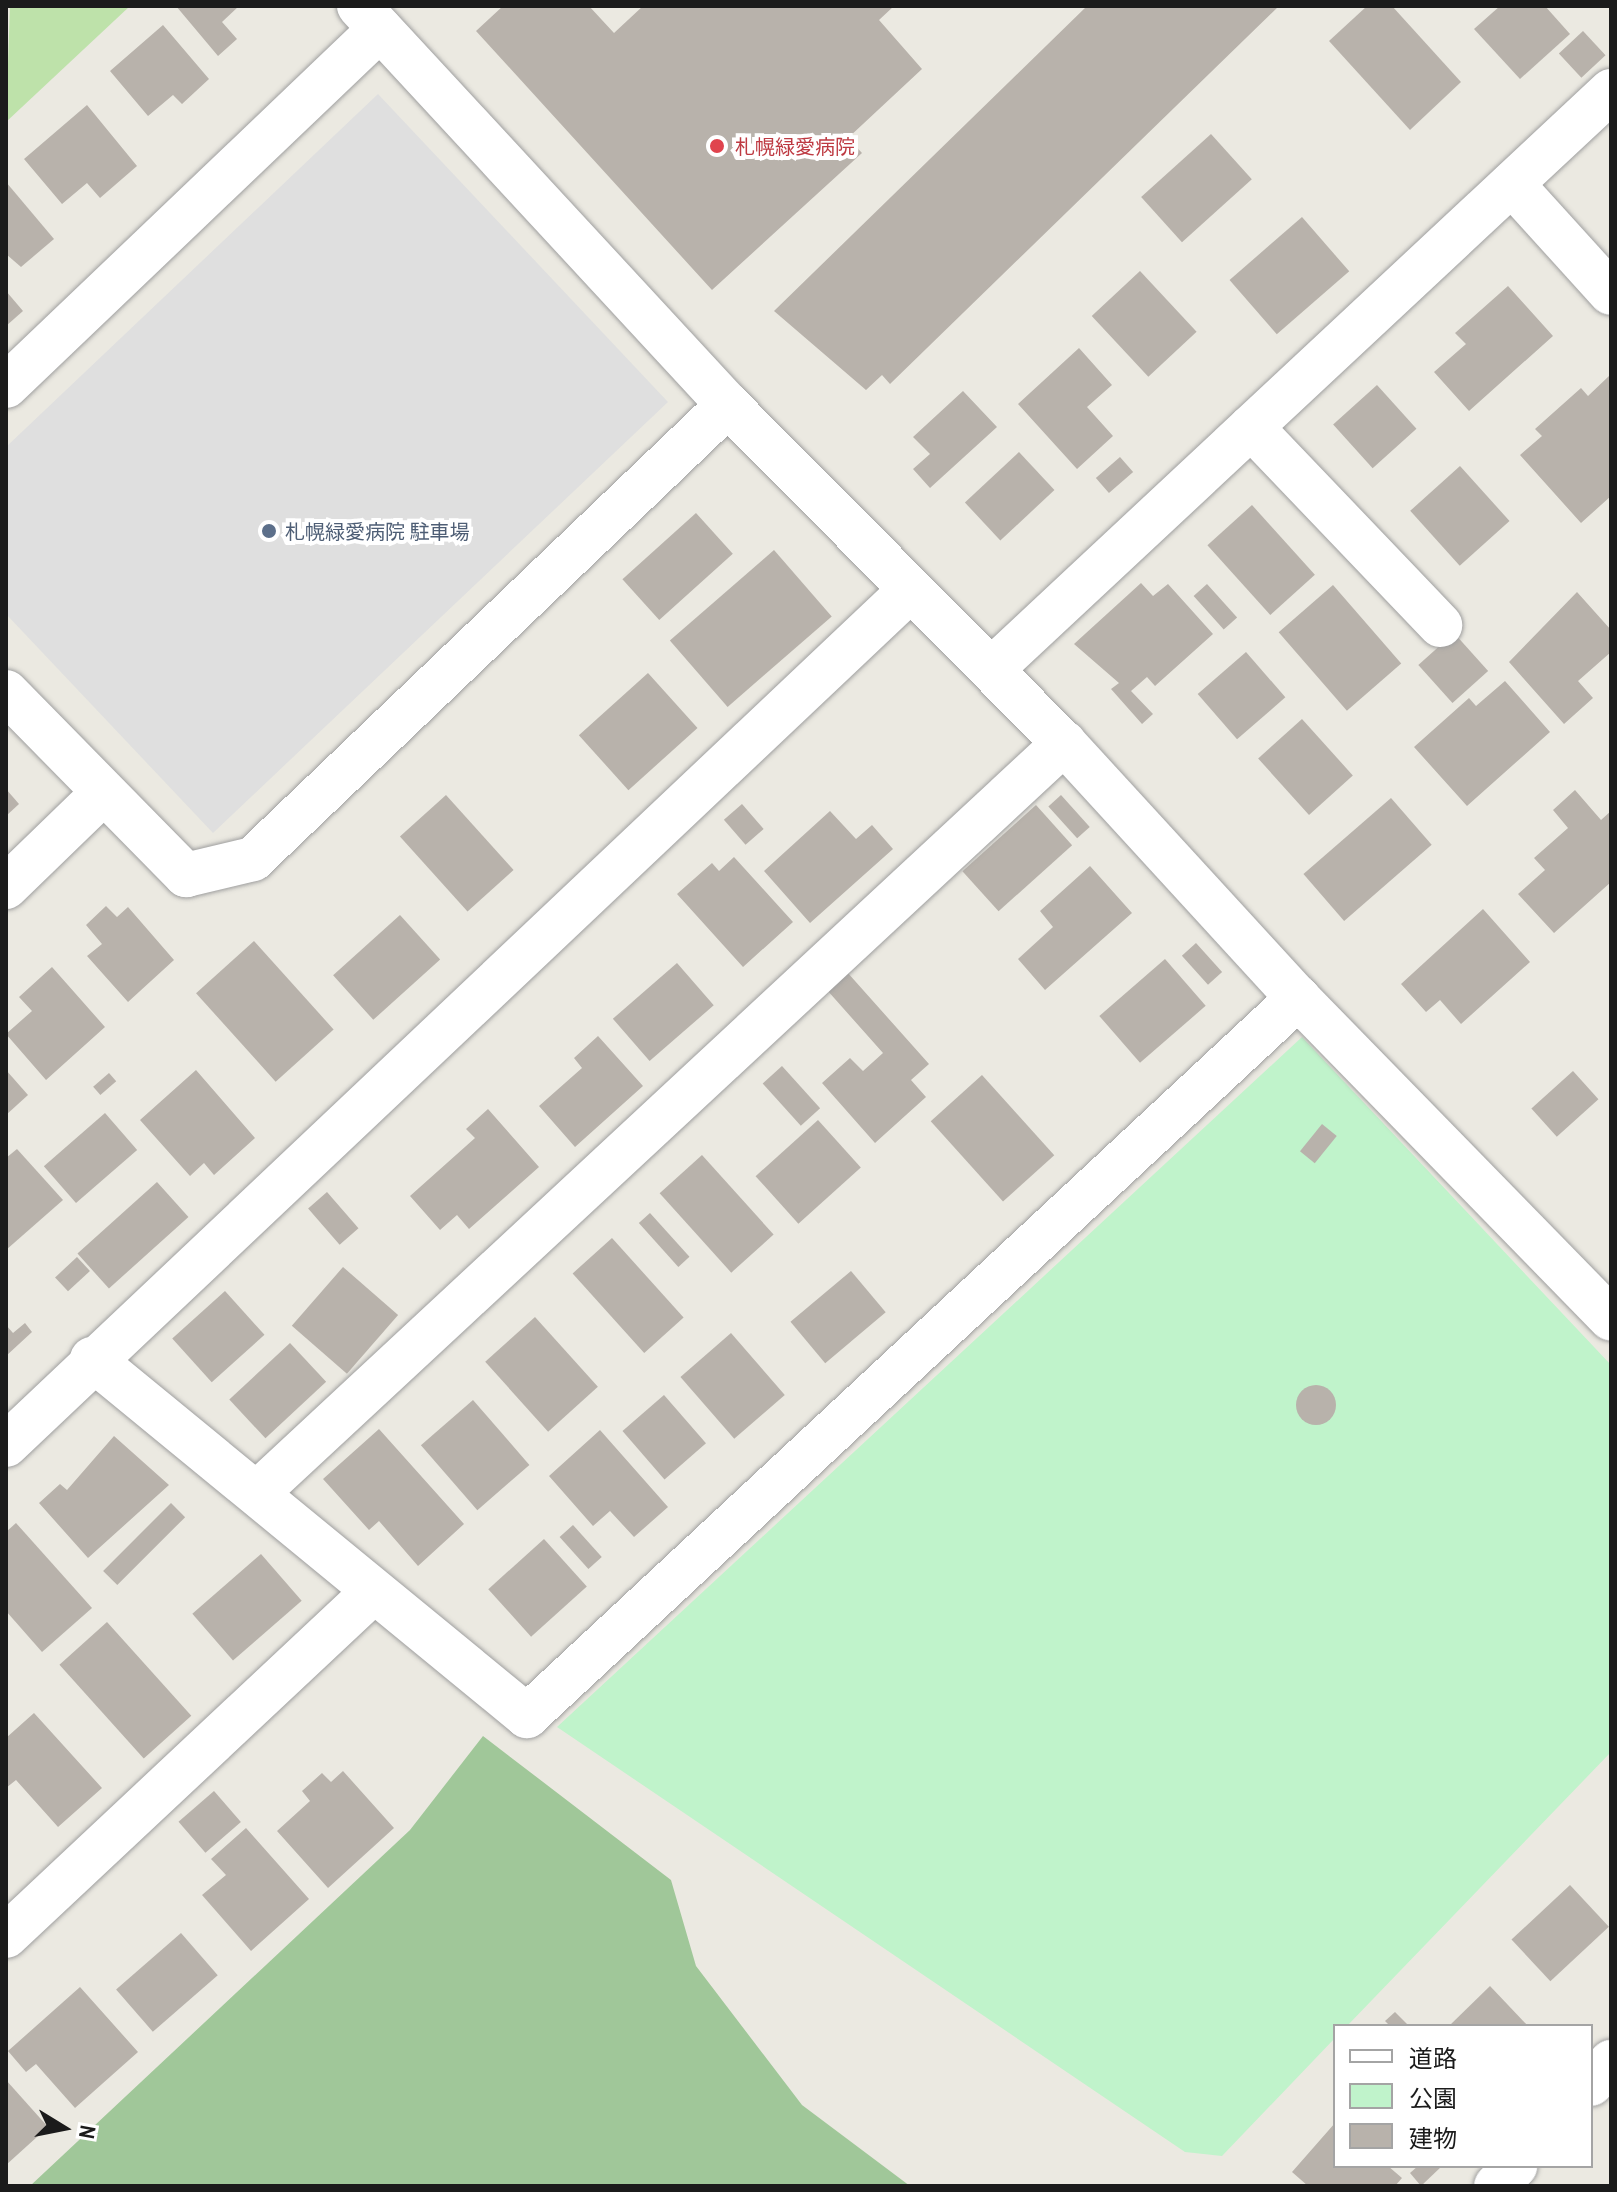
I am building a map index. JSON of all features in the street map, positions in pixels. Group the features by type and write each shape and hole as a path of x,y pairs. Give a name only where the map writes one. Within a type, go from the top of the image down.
{"street":[{"path":"6,386 370,18 728,405 909,591 992,669 1064,743 1298,998 1611,1319"},
{"path":"992,669 1611,91"},
{"path":"1512,184 1611,293"},
{"path":"6,692 102,794 186,875 253,859 728,405"},
{"path":"1251,427 1440,625"},
{"path":"6,1445 92,1359 909,591"},
{"path":"257,1493 1064,743"},
{"path":"6,887 102,794"},
{"path":"92,1359 527,1716 1298,998"},
{"path":"6,1936 373,1592"},
{"path":"1593,2082 1611,2062"},
{"path":"1496,2186 1513,2168"}],"green space":[{"path":"10,6 130,6 6,122"},
{"path":"1302,1037 1611,1365 1611,1752 1349,2024 1333,2024 1333,2040 1222,2156 1185,2152 557,1727"},
{"path":"483,1736 671,1880 696,1966 802,2105 910,2186 30,2186 410,1830"}],"shaded area":[{"name":"札幌緑愛病院 駐車場","path":"378,94 668,402 213,833 6,614 6,447"}],"building":[{"path":"176,6 239,6 222,22 237,39 218,56"},
{"name":"札幌緑愛病院","path":"503,6 589,6 614,33 643,6 894,6 879,20 922,69 848,138 862,153 712,290 476,31"},
{"path":"1087,6 1279,6 890,384 882,375 866,390 774,311"},
{"path":"1367,6 1392,6 1461,82 1410,130 1329,41"},
{"path":"1500,6 1545,6 1570,34 1520,79 1474,29"},
{"path":"163,25 209,79 182,104 173,95 148,116 110,71"},
{"path":"1583,31 1606,55 1581,78 1559,54"},
{"path":"87,105 137,166 100,198 87,183 62,204 24,159"},
{"path":"1211,134 1252,179 1182,242 1141,197"},
{"path":"6,182 54,239 21,267 6,254"},
{"path":"1302,217 1349,271 1277,334 1230,280"},
{"path":"1140,271 1197,332 1148,377 1092,316"},
{"path":"1508,286 1553,336 1469,411 1434,372 1466,344 1455,333"},
{"path":"6,291 23,311 6,326"},
{"path":"1079,348 1112,385 1087,407 1113,436 1077,469 1018,404"},
{"path":"1609,376 1611,496 1581,523 1520,455 1542,436 1535,429 1581,388 1588,396"},
{"path":"1377,385 1416,429 1373,468 1333,424"},
{"path":"963,391 997,427 930,488 913,469 930,454 913,437"},
{"path":"1019,452 1054,490 1000,540 965,502"},
{"path":"1120,457 1133,472 1109,493 1096,478"},
{"path":"1460,466 1510,521 1460,566 1410,511"},
{"path":"1252,505 1315,575 1270,615 1207,545"},
{"path":"696,513 733,554 659,620 622,579"},
{"path":"774,550 832,616 728,707 670,641"},
{"path":"1141,583 1153,596 1168,584 1213,634 1155,686 1147,677 1131,691 1153,714 1142,724 1111,689 1119,683 1074,644"},
{"path":"1207,584 1237,617 1224,629 1194,596"},
{"path":"1333,585 1401,663 1347,711 1279,632"},
{"path":"1577,592 1611,630 1611,652 1578,681 1593,698 1564,724 1509,662"},
{"path":"1454,633 1488,671 1452,703 1418,665"},
{"path":"1246,652 1285,697 1237,739 1198,694"},
{"path":"648,673 698,728 628,790 579,735"},
{"path":"1505,681 1550,732 1467,806 1414,747 1469,698 1476,706"},
{"path":"1302,719 1353,775 1309,815 1258,758"},
{"path":"6,789 19,804 6,816"},
{"path":"1575,790 1601,820 1611,811 1611,882 1554,933 1518,894 1545,870 1534,858 1568,828 1553,810"},
{"path":"446,795 514,870 468,912 400,836"},
{"path":"1061,795 1090,827 1077,838 1048,806"},
{"path":"1391,798 1432,845 1344,921 1303,874"},
{"path":"742,804 764,829 746,845 724,820"},
{"path":"1036,805 1072,845 999,911 962,871"},
{"path":"830,811 856,839 872,825 893,849 810,923 764,871"},
{"path":"734,857 793,922 743,967 677,894 712,863 719,871"},
{"path":"1090,866 1132,913 1045,990 1018,959 1053,927 1040,911"},
{"path":"106,906 117,917 128,907 174,960 128,1002 87,956 102,944 86,925"},
{"path":"1483,909 1530,962 1461,1024 1440,1000 1426,1012 1401,984"},
{"path":"400,915 440,960 373,1020 333,975"},
{"path":"254,941 334,1029 276,1082 196,993"},
{"path":"1196,943 1222,972 1208,985 1182,956"},
{"path":"1165,959 1206,1006 1140,1063 1099,1016"},
{"path":"677,963 714,1005 650,1061 613,1019"},
{"path":"52,967 105,1027 46,1080 6,1034 32,1011 19,997"},
{"path":"847,972 929,1064 911,1080 926,1097 875,1143 822,1083 850,1058 863,1071 883,1053 827,990"},
{"path":"598,1036 643,1086 575,1147 539,1106 582,1068 574,1058"},
{"path":"782,1066 820,1108 801,1126 763,1083"},
{"path":"6,1070 28,1095 6,1115"},
{"path":"196,1070 255,1138 214,1175 204,1163 190,1176 140,1120"},
{"path":"1573,1071 1598,1099 1557,1137 1531,1108"},
{"path":"109,1073 116,1081 100,1095 93,1087"},
{"path":"982,1075 1054,1155 1003,1201 931,1121"},
{"path":"488,1109 539,1167 469,1229 457,1215 440,1230 410,1196 475,1138 466,1129"},
{"path":"105,1113 137,1150 76,1203 44,1166"},
{"path":"818,1120 861,1168 798,1224 756,1176"},
{"path":"1322,1124 1337,1136 1315,1163 1300,1151"},
{"path":"17,1149 63,1200 6,1250 6,1158"},
{"path":"702,1155 774,1235 731,1273 660,1193"},
{"path":"157,1182 188,1217 109,1289 77,1254"},
{"path":"327,1192 358,1228 340,1245 308,1208"},
{"path":"650,1213 689,1257 678,1267 639,1223"},
{"path":"612,1238 684,1318 644,1353 573,1273"},
{"path":"77,1257 90,1271 68,1291 55,1277"},
{"path":"343,1267 398,1315 347,1374 292,1326"},
{"path":"851,1271 886,1312 825,1363 790,1322"},
{"path":"225,1291 264,1335 212,1382 172,1339"},
{"path":"535,1317 598,1387 548,1432 485,1362"},
{"path":"25,1323 32,1332 6,1356 6,1325 13,1333"},
{"path":"731,1333 785,1395 734,1439 680,1377"},
{"path":"290,1343 326,1382 265,1438 229,1400"},
{"path":"1316,1385 1330,1391 1336,1405 1330,1419 1316,1425 1302,1419 1296,1405 1302,1391"},
{"path":"664,1395 706,1443 664,1479 622,1431"},
{"path":"473,1400 529,1465 477,1510 421,1445"},
{"path":"379,1429 464,1524 418,1566 379,1521 369,1530 323,1479"},
{"path":"600,1430 668,1507 634,1537 610,1511 593,1526 549,1476"},
{"path":"114,1436 169,1485 88,1558 39,1503 60,1484 67,1490"},
{"path":"171,1503 185,1517 117,1585 103,1571"},
{"path":"16,1523 92,1608 42,1652 6,1611 6,1532"},
{"path":"573,1525 602,1557 588,1569 560,1537"},
{"path":"544,1539 587,1587 531,1637 488,1589"},
{"path":"261,1554 302,1601 233,1660 192,1614"},
{"path":"107,1622 191,1716 144,1758 59,1665"},
{"path":"34,1713 102,1788 58,1827 16,1780 6,1788 6,1738"},
{"path":"343,1771 394,1828 328,1888 277,1831 310,1801 302,1791 322,1773 331,1782"},
{"path":"214,1791 241,1822 205,1853 179,1822"},
{"path":"246,1828 309,1899 251,1951 202,1895 226,1875 211,1859"},
{"path":"1570,1885 1609,1927 1550,1981 1511,1940"},
{"path":"181,1933 218,1975 153,2032 116,1989"},
{"path":"1490,1986 1526,2024 1451,2024"},
{"path":"80,1987 138,2052 75,2108 36,2064 26,2072 8,2051"},
{"path":"1395,2012 1407,2024 1388,2024 1385,2021"},
{"path":"6,2080 48,2127 6,2165"},
{"path":"1333,2125 1333,2168 1390,2168 1402,2178 1395,2186 1308,2186 1292,2172"},
{"path":"1416,2168 1440,2168 1421,2186 1410,2173"}],"place":[{"name":"札幌緑愛病院","path":"717,146"},
{"name":"札幌緑愛病院 駐車場","path":"269,531"}]}
